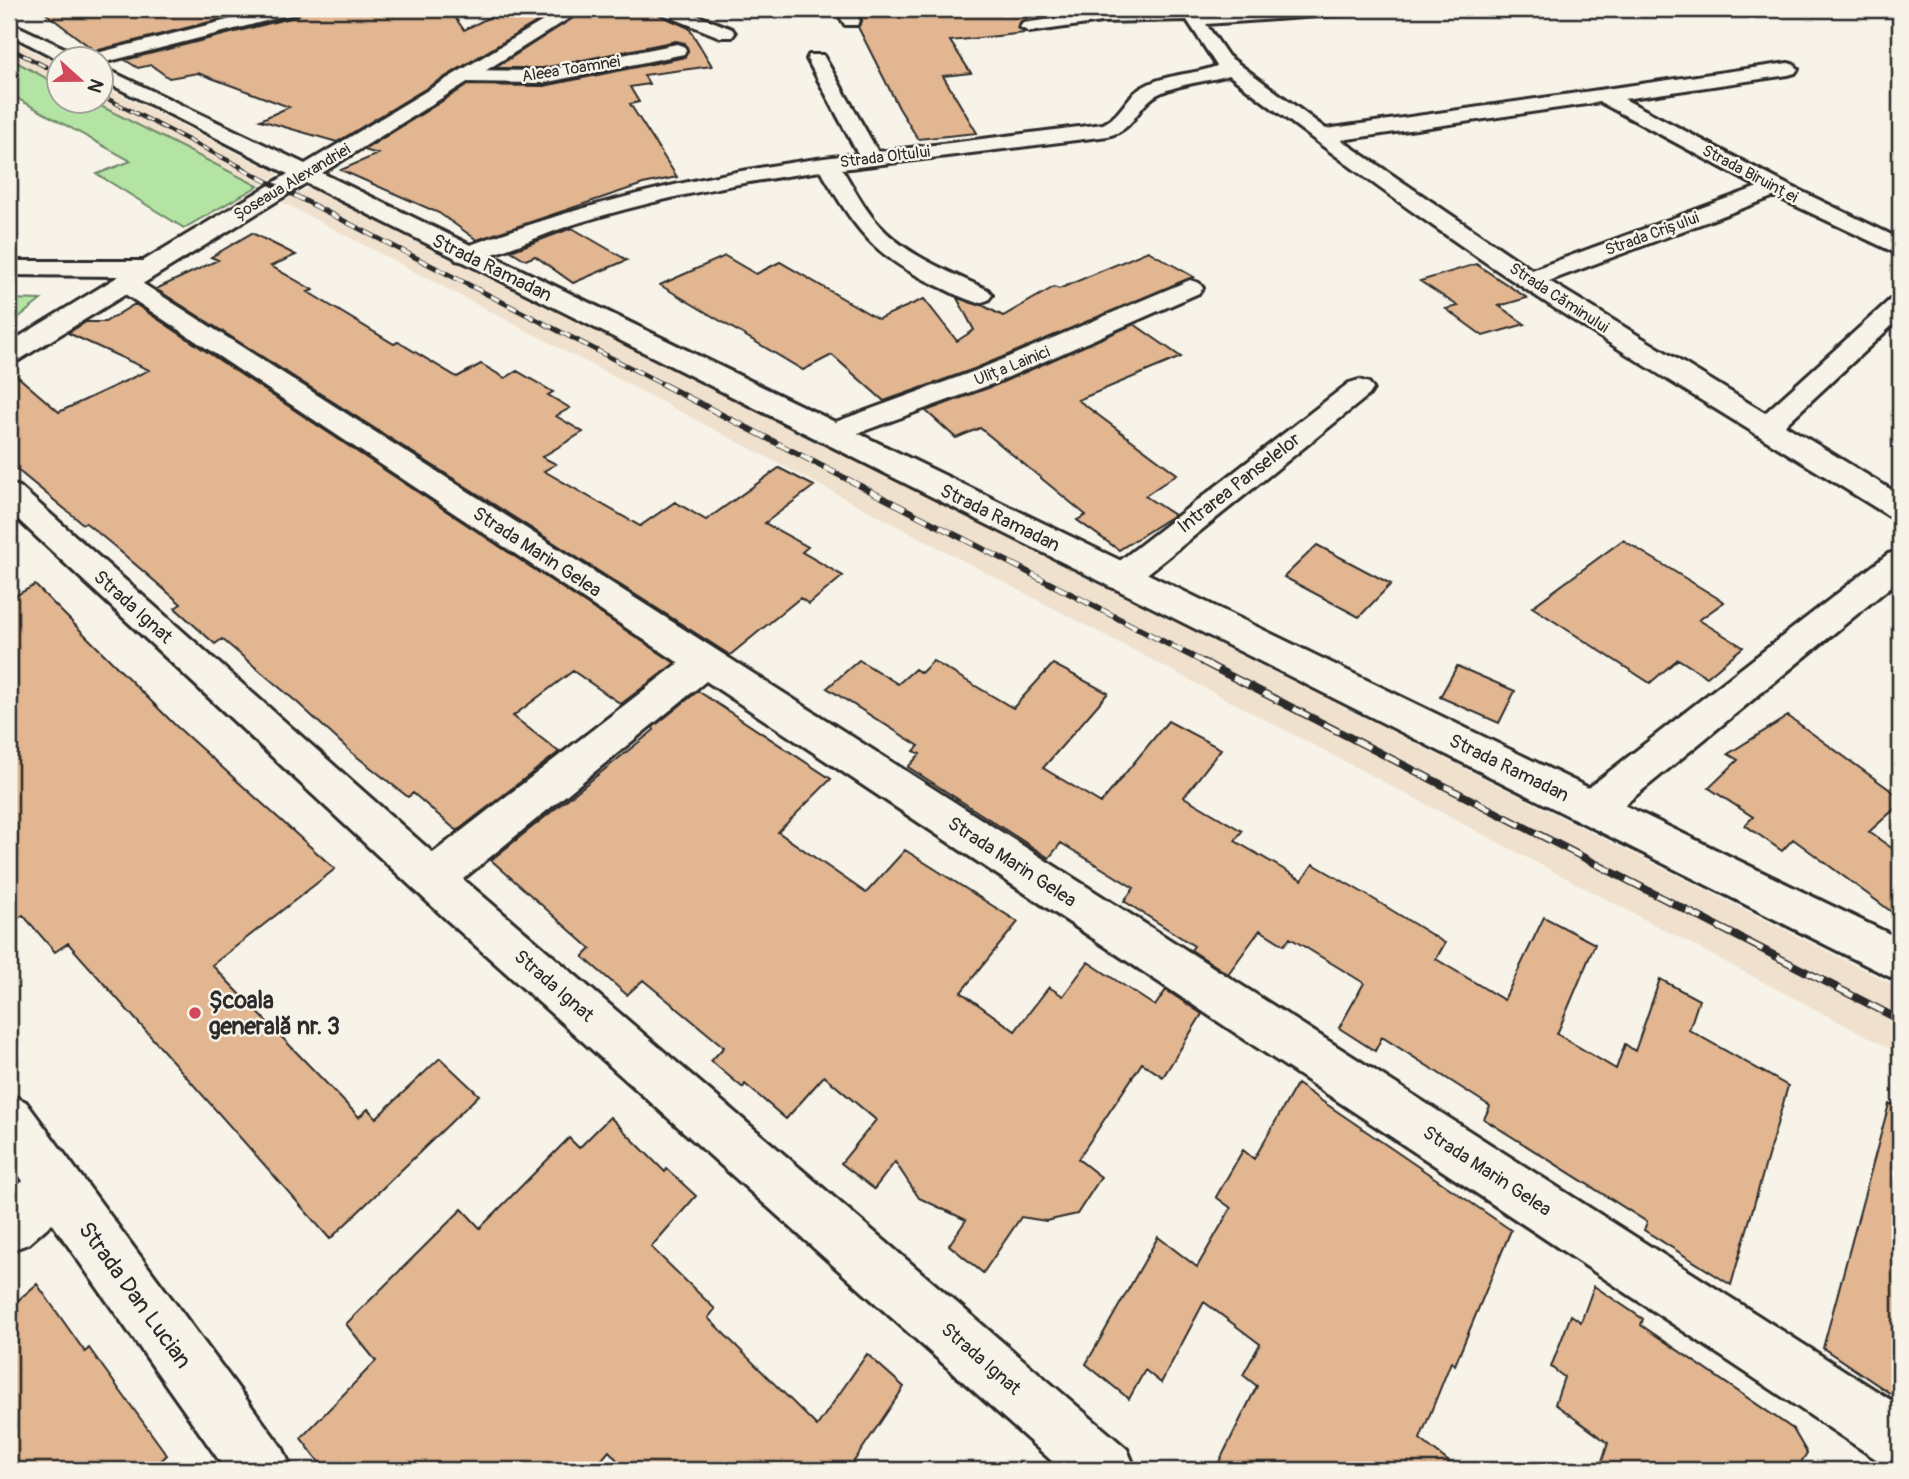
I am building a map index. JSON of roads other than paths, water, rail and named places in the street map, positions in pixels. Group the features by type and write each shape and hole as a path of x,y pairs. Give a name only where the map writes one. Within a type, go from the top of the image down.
{"street":[{"path":"116,54 291,9"},
{"name":"Șoseaua Alexandriei","path":"9,354 575,9"},
{"path":"666,9 726,33"},
{"path":"1029,27 1102,17 1346,9"},
{"path":"1195,14 1215,52 1230,68"},
{"path":"9,27 46,46"},
{"name":"Aleea Toamnei","path":"465,76 513,79 543,77 677,50"},
{"path":"816,59 871,159"},
{"name":"Strada Căminului","path":"1230,68 1322,136 1529,280 1900,509"},
{"name":"Strada Oltului","path":"464,255 580,214 650,194 756,173 1108,130 1124,123 1141,97 1151,90 1206,78 1230,68"},
{"path":"1322,136 1788,69"},
{"name":"Strada Ramadan","path":"116,80 464,255 1900,961"},
{"name":"Strada Biruinței","path":"1602,95 1776,188 1900,248"},
{"path":"828,164 868,226 891,250 979,295"},
{"name":"Strada Crișului","path":"1529,280 1776,188"},
{"path":"9,268 136,276"},
{"name":"Strada Marin Gelea","path":"136,276 705,662 1900,1440"},
{"name":"Ulița Lainici","path":"829,434 985,377 1190,288"},
{"path":"1765,428 1900,304"},
{"name":"Intrarea Panselelor","path":"1120,578 1359,389"},
{"name":"Strada Ignat","path":"9,494 432,879 1106,1470"},
{"path":"1592,808 1900,562"},
{"path":"432,879 705,662"},
{"name":"Strada Dan Lucian","path":"9,1119 262,1470"},
{"path":"9,1225 57,1186"}],"railway":[{"path":"9,48 46,67"},
{"path":"116,103 245,169"},
{"path":"241,168 666,386"},
{"path":"662,384 1207,664"},
{"path":"1203,662 1900,1020"}],"place":[{"name":"Școala generală nr. 3","path":"195,1013"}]}
